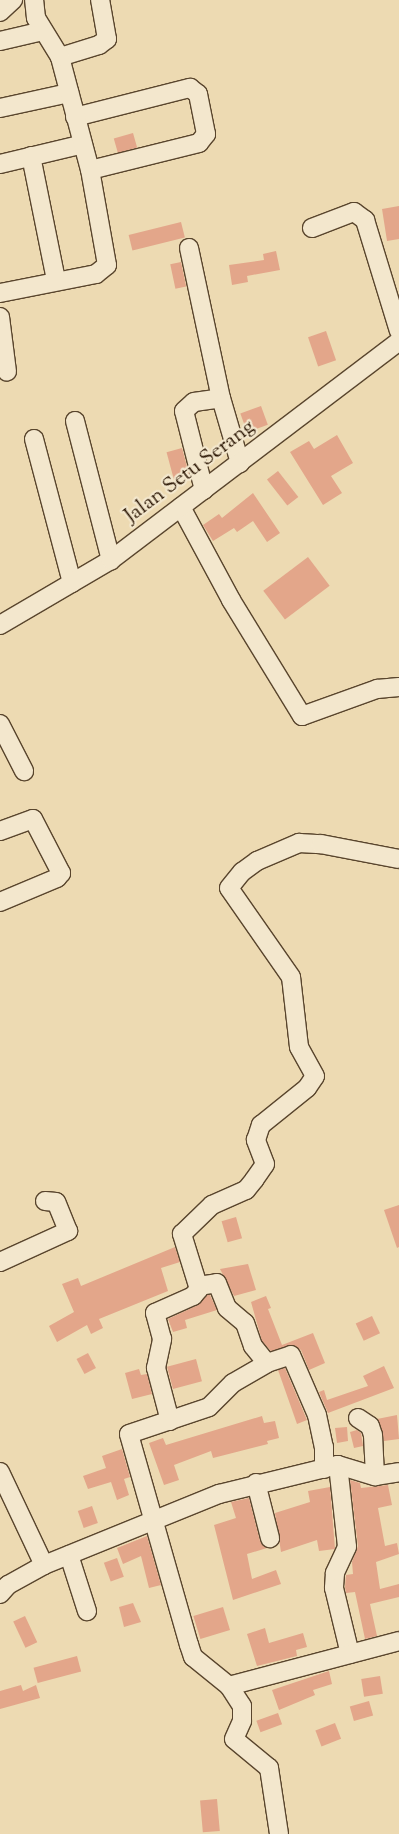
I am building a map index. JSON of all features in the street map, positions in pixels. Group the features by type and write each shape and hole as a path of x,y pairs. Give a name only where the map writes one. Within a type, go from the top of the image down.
{"street":[{"path":"0,12 13,0"},
{"path":"0,293 56,280 96,274 107,264 90,170 60,57 36,18 34,0"},
{"path":"60,57 99,46 107,39 100,0"},
{"path":"0,41 43,31"},
{"path":"75,117 190,88 198,94 206,134 199,143 90,170"},
{"path":"0,108 69,93"},
{"path":"0,164 83,144"},
{"path":"31,156 56,280"},
{"path":"312,228 354,212 365,220 399,331"},
{"path":"189,248 221,398 240,463"},
{"path":"0,317 6,372"},
{"name":"Jalan Setu Serang","path":"0,625 111,560 399,341"},
{"path":"204,490 184,411 194,402 221,398"},
{"path":"75,421 111,560"},
{"path":"34,439 72,583"},
{"path":"181,506 231,600 302,716 377,689 399,687"},
{"path":"0,724 24,771"},
{"path":"0,831 33,819 61,873 57,878 0,902"},
{"path":"170,1421 156,1368 162,1339 155,1313 193,1296 199,1286 184,1231 212,1206 240,1193 254,1180 265,1164 256,1140 261,1125 307,1088 315,1076 299,1047 291,978 229,888 242,872 256,861 299,843 321,844 399,860"},
{"path":"0,1262 68,1231 56,1202 45,1201"},
{"path":"199,1286 217,1283 227,1308 244,1323 253,1346 267,1363"},
{"path":"280,1834 269,1768 234,1739 244,1714 242,1706 229,1686 193,1657 129,1434 209,1407 233,1383 267,1363 293,1357 317,1415 324,1447 331,1467 347,1547 335,1573 334,1588 350,1654"},
{"path":"358,1418 370,1426 373,1435 375,1476"},
{"path":"0,1594 8,1584 44,1565 256,1483 331,1467 375,1476 399,1472"},
{"path":"0,1472 44,1565"},
{"path":"256,1483 270,1538"},
{"path":"69,1556 87,1611"},
{"path":"229,1686 399,1641"}],"building":[{"path":"133,133 137,147 118,153 114,139"},
{"path":"399,206 399,239 387,241 382,209"},
{"path":"181,222 185,238 132,251 129,235"},
{"path":"276,251 280,270 247,276 248,282 232,285 229,265 264,260 263,254"},
{"path":"181,262 186,286 175,289 170,264"},
{"path":"326,331 336,360 318,366 308,337"},
{"path":"261,406 268,425 247,432 240,414"},
{"path":"337,435 353,463 331,476 342,493 323,505 290,452 309,441 314,449"},
{"path":"182,448 190,477 174,481 167,452"},
{"path":"278,471 298,497 287,506 267,480"},
{"path":"253,493 280,533 267,542 253,521 237,532 234,528 213,541 203,525 219,514 222,518"},
{"path":"308,557 330,586 285,619 263,591"},
{"path":"399,1205 399,1247 397,1248 384,1210"},
{"path":"236,1217 242,1238 228,1242 222,1221"},
{"path":"175,1247 180,1262 161,1268 168,1291 99,1319 103,1328 91,1334 87,1325 57,1342 49,1326 74,1312 62,1284 78,1278 81,1286"},
{"path":"248,1264 256,1290 234,1296 220,1269"},
{"path":"207,1295 210,1295 217,1310 185,1320 187,1328 173,1332 168,1319 198,1305"},
{"path":"266,1296 271,1308 268,1309 282,1345 313,1333 325,1363 309,1370 301,1350 293,1345 271,1351 262,1341 251,1302"},
{"path":"372,1316 380,1333 364,1341 356,1324"},
{"path":"88,1353 96,1368 85,1374 77,1359"},
{"path":"196,1359 202,1381 173,1389 167,1367"},
{"path":"384,1366 394,1388 328,1413 319,1392 324,1390 327,1400 368,1386 363,1376"},
{"path":"285,1368 307,1420 297,1424 278,1370"},
{"path":"139,1369 141,1375 147,1374 152,1394 132,1399 125,1373"},
{"path":"397,1415 399,1439 384,1441 377,1419"},
{"path":"262,1416 264,1423 275,1421 279,1438 267,1441 268,1444 213,1458 211,1451 174,1465 179,1480 164,1485 149,1443 163,1438 166,1445"},
{"path":"347,1427 348,1441 337,1443 335,1428"},
{"path":"357,1430 361,1433 363,1446 354,1448 350,1432"},
{"path":"122,1449 130,1477 124,1479 129,1495 117,1500 111,1482 88,1489 83,1476 106,1468 102,1456"},
{"path":"350,1480 360,1483 361,1488 388,1485 392,1505 378,1508 385,1546 397,1543 399,1554 376,1562 380,1589 399,1584 399,1597 370,1604 377,1636 365,1639 355,1592 346,1593 345,1587 346,1575 353,1574 352,1562 358,1546"},
{"path":"330,1487 335,1549 319,1551 317,1540 281,1552 275,1513 310,1502 308,1491"},
{"path":"249,1498 260,1541 267,1548 247,1554 252,1579 276,1570 281,1584 233,1600 214,1525 236,1518 231,1502"},
{"path":"92,1506 98,1523 84,1528 78,1511"},
{"path":"147,1536 161,1585 149,1588 141,1556 123,1564 117,1548"},
{"path":"117,1558 124,1577 111,1582 104,1563"},
{"path":"133,1603 141,1622 124,1627 119,1607"},
{"path":"223,1607 230,1630 200,1639 193,1616"},
{"path":"25,1616 37,1642 25,1648 13,1621"},
{"path":"265,1628 269,1643 303,1633 307,1647 296,1650 297,1656 257,1666 247,1634"},
{"path":"77,1656 81,1671 38,1683 34,1668"},
{"path":"329,1671 332,1684 313,1690 315,1695 279,1710 272,1690"},
{"path":"380,1676 383,1694 364,1697 361,1679"},
{"path":"21,1685 23,1691 36,1685 40,1698 0,1709 0,1691"},
{"path":"369,1701 373,1715 354,1721 350,1707"},
{"path":"278,1713 282,1724 260,1732 256,1721"},
{"path":"335,1723 341,1739 321,1746 315,1731"},
{"path":"217,1799 220,1831 203,1832 200,1800"}]}
